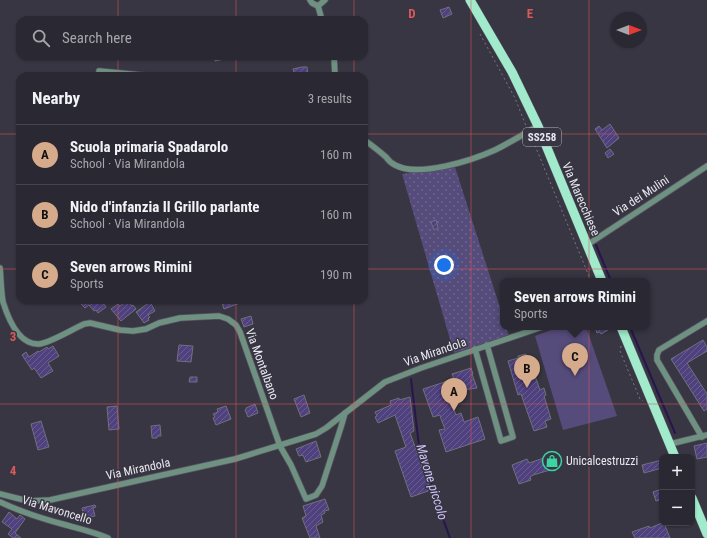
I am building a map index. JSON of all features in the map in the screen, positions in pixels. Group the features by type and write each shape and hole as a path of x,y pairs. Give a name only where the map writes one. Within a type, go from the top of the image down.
{"main road":[{"name":"Via Marecchiese","path":"470,0 512,72 538,126 601,278"},
{"path":"621,330 674,454"},
{"path":"695,505 707,534"}],"street":[{"path":"310,0 318,6 321,16"},
{"path":"318,6 325,0"},
{"path":"334,60 335,72"},
{"path":"99,71 109,72"},
{"path":"368,143 395,165 406,169 418,170 436,168 495,150 538,126"},
{"name":"Via dei Mulini","path":"587,245 707,166"},
{"name":"Via Montalbano","path":"0,268 3,301 11,324 22,337 30,342 38,344 46,343 84,324 95,324 120,330 133,331 146,329 159,323 180,318 219,316 228,319 236,325 240,332 280,446"},
{"path":"670,444 705,436 657,360 657,355 659,350 707,321"},
{"name":"Via Mirandola","path":"0,494 28,501 50,500 235,459 280,446 316,434 326,428 385,382 475,349 533,330"},
{"path":"475,349 501,441 512,437 487,345"},
{"path":"280,446 291,465 306,499 316,495 322,486 345,413"},
{"name":"Via Mavoncello","path":"0,502 40,518 108,538"}],"path":[{"path":"480,33 515,98 528,130"},
{"path":"529,133 590,278"}],"shaded area":[{"path":"455,167 500,308 500,330 507,330 509,336 454,353 402,174"},
{"path":"551,330 587,330 617,416 563,430 535,336"}],"building":[{"path":"449,7 452,14 443,18 440,10"},
{"path":"307,67 308,72 294,72 293,69"},
{"path":"610,124 619,138 607,148 595,129 599,126 602,130"},
{"path":"610,149 614,154 608,158 605,153"},
{"path":"436,220 438,228 434,230 431,222"},
{"path":"81,304 104,304 106,307 98,313 89,305 85,308"},
{"path":"118,304 120,306 122,304 130,304 136,309 121,321 111,309"},
{"path":"147,304 151,304 155,311 148,315 150,317 148,318 149,320 144,323 136,312"},
{"path":"222,304 237,304 224,309"},
{"path":"251,316 253,324 244,327 241,319"},
{"path":"596,330 608,330 601,334 600,332 597,333"},
{"path":"703,340 707,347 707,351 687,363 707,394 707,409 704,411 671,359"},
{"path":"179,345 193,346 191,362 177,361"},
{"path":"53,346 59,356 48,363 53,371 41,378 34,368 32,370 22,355 26,352 29,357 38,351 39,352 47,347 48,349"},
{"path":"526,354 530,366 534,365 536,373 534,373 540,390 544,388 546,395 544,396 551,419 545,421 547,427 534,431 521,394 518,395 508,361"},
{"path":"471,368 477,388 455,391 458,403 452,405 456,415 461,413 464,422 478,417 485,439 446,452 439,430 445,429 440,415 433,417 423,389 454,379 452,374"},
{"path":"190,377 197,377 197,382 189,382"},
{"path":"304,395 310,413 301,417 294,399"},
{"path":"410,397 414,431 410,433 431,490 411,497 395,451 406,447 395,415 378,423 375,417 377,416 375,412 391,405 390,401"},
{"path":"255,404 258,413 248,417 245,410 246,408"},
{"path":"117,406 119,429 109,430 107,407"},
{"path":"226,406 231,419 216,425 213,414 218,412 217,409"},
{"path":"41,421 49,447 38,450 31,424"},
{"path":"160,425 161,436 152,438 151,426"},
{"path":"316,441 321,457 306,462 303,455 299,456 296,449"},
{"path":"707,443 707,457 697,459 694,446"},
{"path":"553,455 557,468 533,475 530,477 531,480 519,484 512,465 527,459 529,463"},
{"path":"659,461 659,469 644,473 642,465"},
{"path":"659,490 659,500 656,501 653,492"},
{"path":"325,499 329,510 324,511 325,513 321,515 323,522 316,526 320,538 310,538 302,518 306,516 303,506"},
{"path":"95,505 96,507 93,508 95,516 86,518 82,508"},
{"path":"9,512 17,519 20,515 25,519 15,533 21,538 13,538 8,534 12,529 2,522"},
{"path":"659,524 659,526 665,526 670,538 635,538 632,532 649,526 650,528"}],"waterway":[{"name":"Mavone piccolo","path":"596,245 610,278"},
{"name":"Mavone piccolo","path":"631,330 675,433"},
{"name":"Mavone piccolo","path":"411,379 419,446 450,538"}],"place":[{"name":"Seven arrows Rimini","path":"575,376"},
{"name":"Nido d'infanzia Il Grillo parlante","path":"527,388"},
{"name":"Scuola primaria Spadarolo","path":"454,411"},
{"name":"Unicalcestruzzi","path":"552,461"}]}
